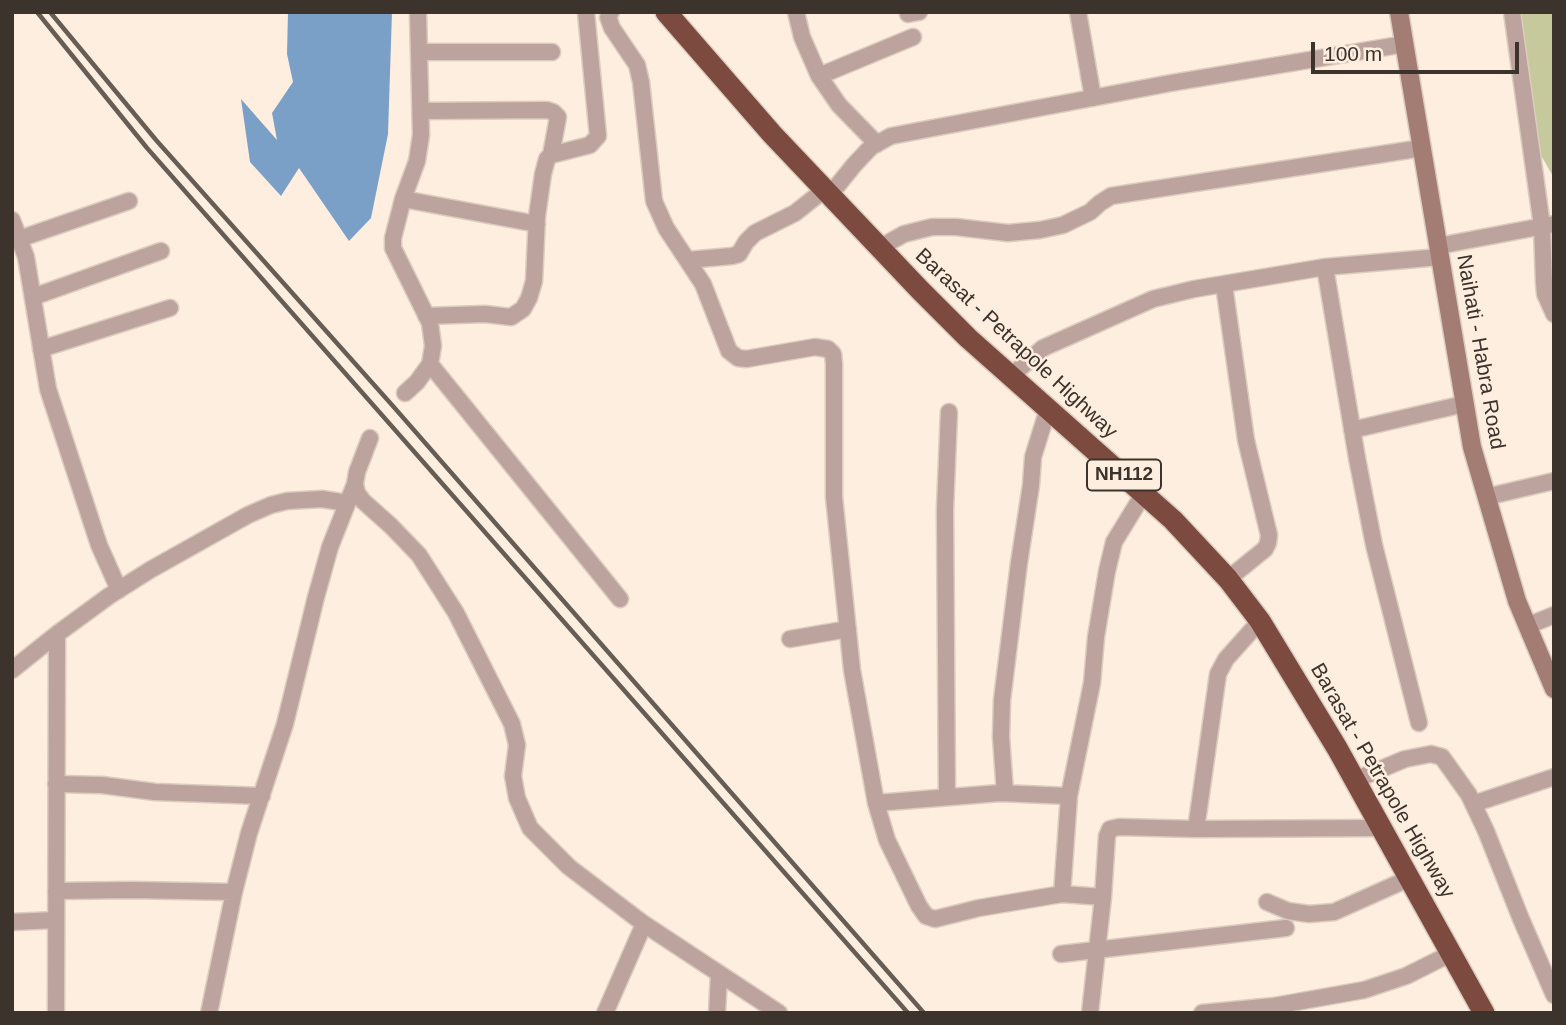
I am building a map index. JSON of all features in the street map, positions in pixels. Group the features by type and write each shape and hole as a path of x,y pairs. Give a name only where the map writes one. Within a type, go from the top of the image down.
{"highway":[{"name":"Barasat - Petrapole Highway","path":"666,12 827,193 968,338 1144,493 1228,579 1260,621 1355,780 1484,1013"}],"main road":[{"name":"Naihati - Habra Road","path":"1399,12 1472,447 1517,601 1554,689"}],"street":[{"path":"405,393 430,364 433,346 430,323 394,248 393,238 403,199 418,161 421,135 418,12"},
{"path":"551,155 590,145 597,136 586,12"},
{"path":"611,12 608,17 612,28 637,65 641,82 654,201 666,228 703,284 729,351 738,358 746,359 816,347 828,349 833,354 834,497 852,670 876,803 887,840 914,896 926,916 935,919 979,908 1062,894 1102,897"},
{"path":"796,12 802,37 818,76 839,105 877,144"},
{"path":"1078,12 1093,98"},
{"path":"1512,12 1548,225 1544,283 1550,309 1554,314"},
{"path":"818,76 913,37"},
{"path":"688,260 739,254 755,233 827,193 871,147 891,136 1171,83 1405,44"},
{"path":"419,52 552,52"},
{"path":"421,111 547,110 558,117 551,155 545,165 537,225 534,281 523,309 512,317 485,314 426,316"},
{"path":"879,248 904,234 932,227 1008,233 1040,230 1063,225 1090,212 1111,196 1422,148"},
{"path":"403,199 537,225"},
{"path":"19,239 129,201"},
{"path":"12,220 26,257 48,389 99,545 119,590"},
{"path":"1011,376 1043,348 1153,299 1194,289 1325,267 1439,252 1548,225"},
{"path":"33,297 160,251"},
{"path":"1325,267 1374,545 1419,723"},
{"path":"1224,285 1246,440 1269,535 1265,550 1228,579"},
{"path":"41,349 170,308"},
{"path":"430,364 620,598"},
{"path":"1352,430 1464,404"},
{"path":"1005,793 1001,737 1002,700 1033,457 1048,409"},
{"path":"947,797 945,509 949,412"},
{"path":"209,1013 249,834 285,724 330,547 370,438"},
{"path":"1486,497 1554,481"},
{"path":"355,484 357,494 363,501 419,555 456,613 475,650 512,724 517,745 513,776 517,798 530,828 569,867 644,924 779,1013"},
{"path":"1062,894 1069,796 1092,682 1107,571 1114,542 1144,493"},
{"path":"12,670 119,590 248,515 286,501 322,499 347,503"},
{"path":"1527,626 1554,615"},
{"path":"1196,830 1218,674 1226,659 1260,621"},
{"path":"790,639 848,629"},
{"path":"56,1013 57,634"},
{"path":"1355,780 1405,759 1422,755 1442,757 1473,804 1554,995"},
{"path":"1473,804 1554,777"},
{"path":"56,785 102,785 155,792 262,796"},
{"path":"876,803 1005,793 1069,796"},
{"path":"1090,1013 1107,836 1110,829 1382,828"},
{"path":"1267,902 1288,911 1309,914 1334,912 1410,877"},
{"path":"56,891 234,892"},
{"path":"12,922 56,920"},
{"path":"605,1013 644,924"},
{"path":"1061,954 1286,928"},
{"path":"1202,1013 1274,1006 1364,990 1406,976 1452,953"},
{"path":"716,1013 719,974"}],"green space":[{"path":"1516,12 1554,12 1554,178 1538,150"}],"water":[{"path":"288,12 392,12 388,134 371,218 349,241 299,168 281,196 250,162 241,99 277,140 272,113 293,82 287,54"}],"railway":[{"path":"37,12 147,148 908,1013"},
{"path":"50,12 156,140 392,405 924,1013"}]}
